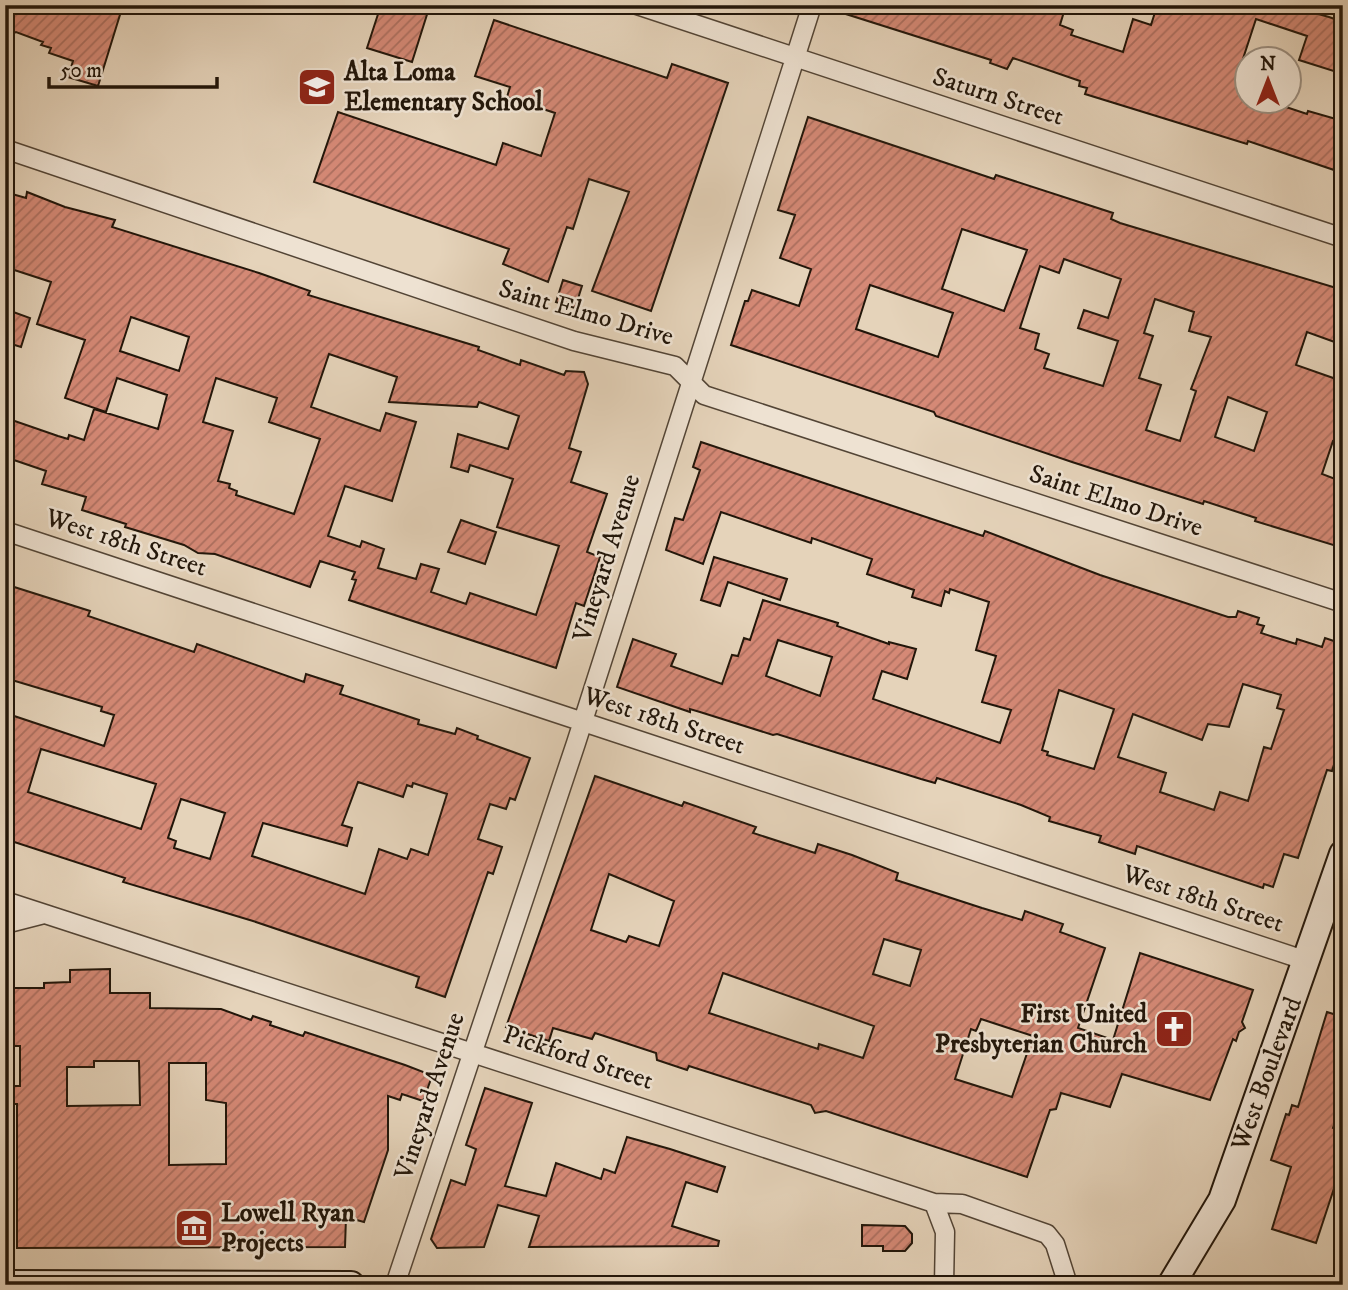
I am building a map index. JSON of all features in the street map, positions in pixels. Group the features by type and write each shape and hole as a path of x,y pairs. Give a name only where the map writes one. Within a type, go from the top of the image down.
{"street":[{"name":"Saturn Street","path":"638,5 1343,238"},
{"name":"Vineyard Avenue","path":"395,1285 583,722 812,5"},
{"name":"Saint Elmo Drive","path":"5,149 574,341 675,366 691,379 704,396 1343,603"},
{"name":"West 18th Street","path":"5,531 1307,961"},
{"name":"West Boulevard","path":"1171,1285 1222,1200 1343,854"},
{"name":"Pickford Street","path":"5,901 934,1203 962,1204 1047,1234 1055,1244 1068,1285"},
{"path":"5,924 44,914"},
{"path":"934,1203 945,1232 944,1285"},
{"path":"5,1284 351,1285"}],"building":[{"path":"5,5 123,5 98,86 68,77 73,61 49,53 51,48 41,45 43,42 16,32 5,37"},
{"path":"381,5 430,5 412,62 367,48"},
{"path":"831,5 1066,5 1060,25 1073,30 1071,35 1123,52 1133,19 1151,25 1157,6 1182,14 1184,5 1286,5 1329,17 1343,22 1343,74 1302,61 1307,36 1256,19 1247,46 1232,46 1232,116 1302,116 1302,112 1307,114 1308,111 1343,121 1343,173 1248,141 1247,144 1085,94 1087,88 1079,86 1080,81 1013,58 1007,69 990,63 991,60 830,9"},
{"path":"494,20 667,78 672,64 728,83 651,311 592,291 629,192 589,179 573,229 567,227 548,282 503,264 509,249 314,182 338,112 496,165 503,143 541,156 555,113 507,97 510,87 475,76"},
{"path":"808,117 994,179 996,175 1113,213 1111,219 1120,223 1343,290 1343,345 1307,332 1296,365 1336,379 1335,383 1343,385 1343,404 1338,419 1343,420 1343,444 1333,441 1322,474 1343,482 1343,548 1255,521 1256,518 1204,501 1203,504 1072,462 936,416 934,412 731,345 745,301 748,301 752,290 799,306 811,269 780,258 795,215 778,210","holes":["962,229 1027,250 1004,311 942,289","1064,259 1121,279 1108,318 1084,310 1078,328 1118,341 1103,386 1044,368 1049,354 1035,349 1039,334 1020,328 1040,266 1059,273","870,285 953,313 938,357 856,329","1155,299 1194,312 1189,331 1211,337 1191,389 1196,391 1180,441 1146,430 1161,385 1139,378 1153,336 1144,333","1228,397 1267,412 1254,451 1215,437"]},
{"path":"5,192 26,198 27,192 65,207 115,220 112,227 259,273 310,291 308,295 479,347 478,350 520,365 521,360 564,375 566,371 584,372 588,384 569,448 581,452 571,482 607,494 587,552 600,557 584,606 576,603 556,668 349,600 356,580 352,579 355,572 320,561 310,587 215,554 198,553 184,545 125,527 126,524 82,510 86,497 42,484 46,471 5,457 5,429 9,419 68,439 69,435 84,440 94,409 158,429 167,395 117,378 106,412 65,398 85,340 37,324 51,282 5,267","holes":["131,317 189,337 179,371 120,351","329,354 397,377 389,402 477,407 479,402 519,416 508,449 458,434 451,467 468,472 470,465 513,479 497,527 559,546 536,615 470,593 466,604 431,592 439,569 421,564 416,579 378,568 384,549 362,541 360,547 328,536 345,486 392,501 416,422 386,413 380,431 311,407","216,378 277,398 269,422 320,439 294,514 236,495 237,491 229,488 230,484 218,481 233,431 203,422"]},
{"path":"563,280 582,286 575,308 556,302"},
{"path":"5,309 30,318 21,347 5,342"},
{"path":"701,442 983,536 985,531 1100,575 1228,617 1236,617 1238,611 1259,618 1257,624 1264,626 1261,633 1296,644 1297,639 1322,647 1325,638 1343,644 1343,736 1332,771 1327,770 1298,858 1284,854 1273,887 1264,884 1263,888 1137,846 1135,854 1099,842 1101,836 1049,821 1050,817 1021,805 937,778 935,783 777,734 690,709 690,712 617,687 633,639 676,654 671,666 722,684 732,655 738,656 744,638 750,640 763,600 838,623 837,626 889,644 916,649 907,679 882,671 873,699 1000,743 1011,710 982,702 996,656 976,650 989,602 950,589 949,593 945,591 941,606 912,597 914,590 867,574 872,559 812,538 811,543 721,512 703,564 666,550 675,518 683,520 700,470 693,467","holes":["778,640 832,657 820,696 766,676","1243,684 1281,695 1277,708 1284,710 1271,749 1264,747 1248,801 1220,792 1214,810 1160,792 1166,773 1118,757 1133,714 1202,740 1208,724 1229,727","1059,690 1114,709 1094,769 1047,755 1048,752 1042,750"]},
{"path":"461,520 496,532 485,564 448,552"},
{"path":"714,557 787,579 780,600 728,582 720,606 701,600"},
{"path":"11,586 90,611 88,616 194,652 197,644 304,682 306,674 343,686 340,694 419,720 418,724 455,734 457,728 478,736 477,739 530,758 515,800 510,798 506,809 490,804 478,839 502,847 493,874 488,872 445,997 416,987 419,977 253,921 123,882 125,878 5,839 5,713 104,746 114,715 101,711 102,707 5,678 5,604","holes":["41,749 156,784 141,829 28,792","358,782 403,797 407,785 412,787 413,783 447,794 428,855 411,849 407,859 379,849 365,894 252,856 263,823 347,846 352,828 342,825","181,799 225,813 210,859 174,848 176,841 168,838"]},
{"path":"595,776 682,806 684,802 756,827 753,833 815,853 818,844 852,855 898,873 896,880 982,908 1022,920 1025,911 1063,924 1060,932 1105,948 1078,1028 1113,1040 1140,953 1253,990 1242,1022 1245,1028 1239,1032 1236,1041 1233,1039 1210,1100 1122,1074 1110,1107 1061,1093 1056,1109 1050,1110 1027,1177 826,1111 815,1113 811,1105 689,1066 687,1070 657,1060 656,1053 595,1033 592,1039 553,1028 549,1041 506,1027","holes":["609,874 674,901 659,946 629,936 626,942 591,930","884,939 921,950 910,986 873,974","723,973 874,1026 863,1058 819,1044 818,1049 709,1013","981,1019 1033,1036 1012,1097 955,1079 971,1029 976,1031"]},
{"path":"110,969 110,993 150,993 150,1008 221,1009 251,1020 253,1016 303,1036 305,1032 426,1073 425,1076 431,1079 423,1101 402,1094 400,1100 388,1096 388,1150 364,1222 346,1217 345,1247 17,1248 17,1104 5,1104 5,1086 20,1086 20,1046 5,1046 5,988 44,988 44,983 70,982 70,970","holes":["94,1061 139,1061 140,1105 67,1106 67,1067 94,1067","169,1063 206,1063 206,1100 226,1103 226,1164 169,1165"]},
{"path":"1327,1012 1343,1017 1343,1100 1333,1128 1343,1132 1343,1161 1316,1243 1272,1229 1291,1167 1271,1160 1286,1114 1289,1115 1292,1105 1298,1107"},
{"path":"485,1088 532,1103 505,1186 546,1196 556,1163 601,1179 604,1169 615,1173 627,1137 670,1149 725,1167 717,1192 686,1182 672,1226 719,1241 718,1246 529,1247 539,1216 498,1205 484,1247 437,1248 431,1239 451,1180 465,1185 476,1149 466,1145"},
{"path":"862,1225 905,1226 912,1234 912,1243 905,1251 883,1251 883,1246 862,1246"}],"place":[{"name":"Alta Loma Elementary School","path":"317,87"},
{"name":"First United Presbyterian Church","path":"1174,1029"},
{"name":"Lowell Ryan Projects","path":"194,1228"}]}
